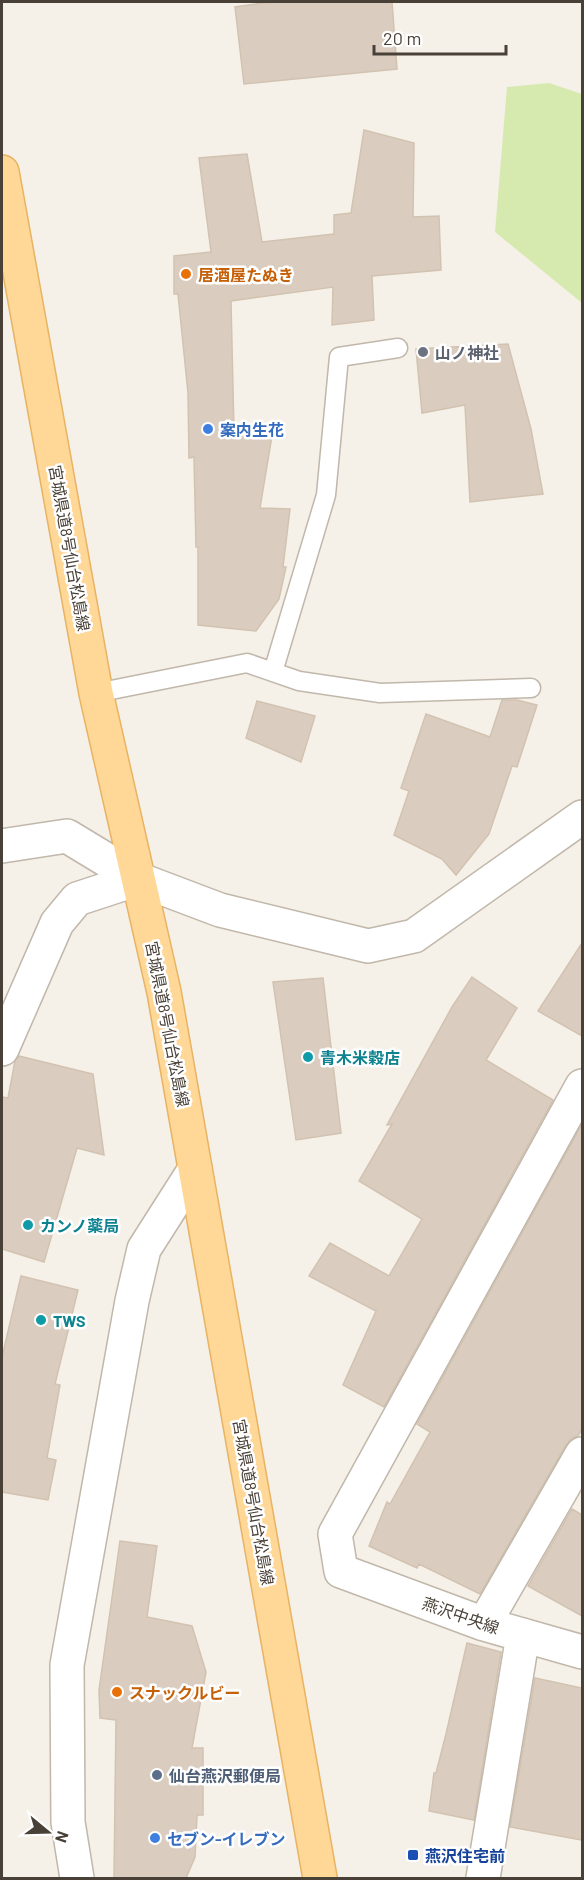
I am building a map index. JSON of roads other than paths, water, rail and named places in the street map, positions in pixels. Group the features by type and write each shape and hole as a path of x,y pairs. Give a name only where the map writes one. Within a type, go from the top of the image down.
{"main road":[{"name":"宮城県道8号仙台松島線","path":"2,172 96,693 164,992 320,1878"}],"street":[{"path":"2,846 68,836 138,879 220,910 368,946 414,936 582,817"},
{"path":"2,1048 57,923 77,899 138,879"},
{"name":"燕沢中央線","path":"582,1086 335,1534 341,1571 484,1624 582,1652"},
{"path":"77,1878 68,1822 68,1665 132,1301 144,1249 195,1169"},
{"path":"484,1624 582,1454"},
{"path":"483,1878 523,1635"}],"lane":[{"path":"273,672 326,495 339,357 398,348"},
{"path":"96,693 247,663 299,681 380,693 531,688"}],"place":[{"name":"居酒屋たぬき","path":"186,274"},
{"name":"山ノ神社","path":"423,352"},
{"name":"案内生花","path":"208,429"},
{"name":"青木米穀店","path":"308,1057"},
{"name":"カンノ薬局","path":"28,1225"},
{"name":"TWS","path":"41,1320"},
{"name":"スナックルビー","path":"117,1692"},
{"name":"仙台燕沢郵便局","path":"157,1775"},
{"name":"セブン-イレブン","path":"155,1838"},
{"name":"燕沢住宅前","path":"413,1855"}]}
